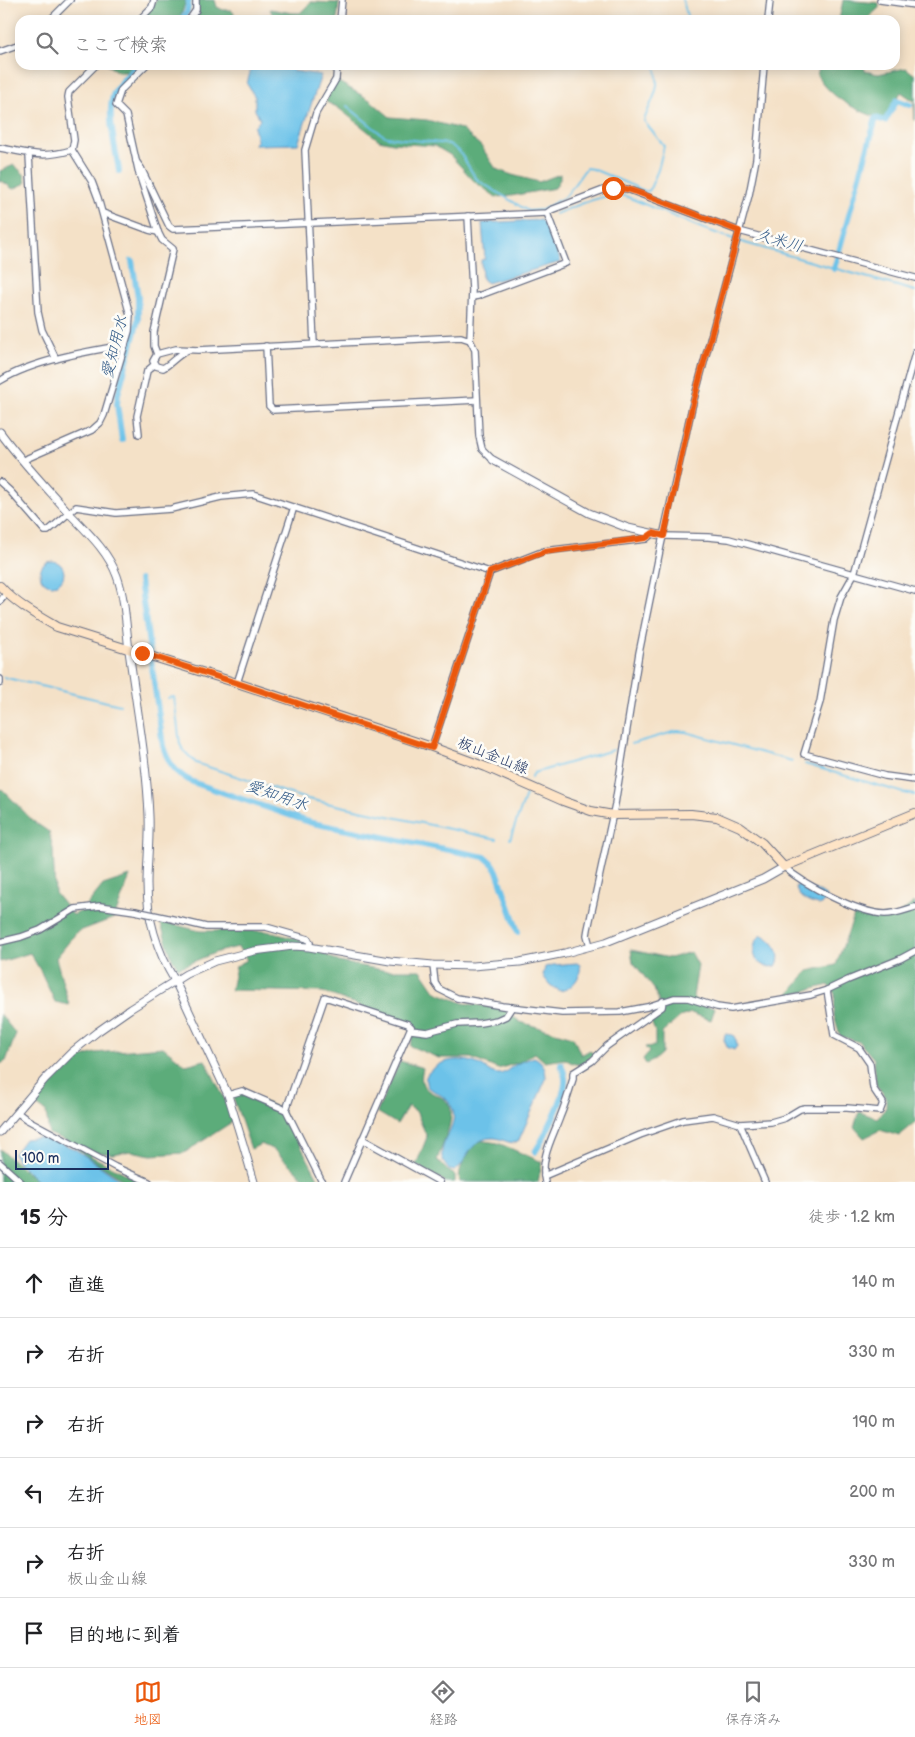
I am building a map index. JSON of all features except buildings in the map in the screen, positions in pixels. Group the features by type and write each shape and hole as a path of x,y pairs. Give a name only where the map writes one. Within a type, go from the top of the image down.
{"main road":[{"name":"板山金山線","path":"0,586 30,612 57,627 237,683 432,748 486,767 591,811 612,815 691,814 717,817 740,827 762,843 784,867"},
{"path":"784,867 915,813"}],"street":[{"path":"55,15 70,0"},
{"path":"144,15 152,6 154,0"},
{"path":"192,15 196,10 196,0"},
{"path":"340,15 342,0"},
{"path":"768,15 770,0"},
{"path":"880,0 915,5"},
{"path":"0,51 15,46"},
{"path":"23,462 28,458 92,430 100,423 129,331 130,309 121,284 103,213 92,182 72,150 74,140 68,98 69,92 91,70"},
{"path":"141,70 121,90 116,105 126,115 139,174 158,232 162,240 173,249 154,332 153,340 157,354"},
{"path":"314,344 305,150 316,113 336,79 337,70"},
{"path":"590,946 587,935 588,929 612,815 639,653 692,407 749,195 756,159 764,70"},
{"path":"0,148 29,155 58,154 72,150"},
{"path":"29,155 38,312 44,335 56,359"},
{"path":"136,161 173,229 547,212 606,189 620,188 642,194 739,232 915,278"},
{"path":"472,297 566,263 547,212"},
{"path":"103,213 158,232"},
{"path":"468,216 472,297 470,340 474,350 480,445 484,452 493,460 589,512 628,528 664,536 708,536 729,539 915,591"},
{"path":"139,434 137,416 147,372 154,365 154,358 157,354 176,349 188,350 461,337 470,340"},
{"path":"0,381 8,376 56,359 125,345"},
{"path":"266,346 269,406 273,410 477,400"},
{"path":"154,365 160,368 165,367 178,354 188,350"},
{"path":"915,353 854,574 841,597 834,620 820,702 804,754 885,776 915,780"},
{"path":"0,432 23,462 102,549 114,568 120,586 146,778 148,805 148,907 158,949 228,1095 254,1182"},
{"path":"0,482 45,531 48,531 76,506 116,513 171,509 221,497 253,494 490,572 544,552 646,538 653,533"},
{"path":"237,683 294,507"},
{"path":"432,748 490,572"},
{"path":"0,601 7,594"},
{"path":"0,1132 45,1079 72,1052 97,1032 175,981 215,961 234,956 293,946 390,961 433,965 473,966 520,962 590,946 630,932 763,879 784,867 796,877 860,909 885,914 915,907"},
{"path":"0,942 40,930 75,909 100,906 135,911 206,927 266,927 308,939 309,947"},
{"path":"433,965 434,983 439,989 467,1000 562,1013 620,1012 674,998 688,998 717,1007 742,1008 811,995 827,990 915,951"},
{"path":"663,1001 662,1007 606,1046 592,1061 572,1073 573,1079 547,1146 543,1171 545,1179 640,1135 672,1123 694,1118 713,1116 740,1124 779,1121 805,1108 846,1108 880,1111 883,1107 882,1099 873,1088 872,1070 866,1057 856,1045 834,1035 827,990"},
{"path":"286,1110 325,997 408,1024 411,1030 426,1032 457,1024 498,1020 506,1016 512,1007"},
{"path":"344,1182 411,1027"},
{"path":"228,1095 242,1091 286,1110 322,1182"},
{"path":"18,1113 115,1167 149,1182"},
{"path":"740,1124 765,1182"},
{"path":"362,1140 440,1182"},
{"path":"0,1163 21,1182"}],"green space":[{"path":"156,0 186,0 181,15 146,15"},
{"path":"197,0 215,0 217,7 223,10 231,10 234,13 233,15 198,15"},
{"path":"843,0 879,3 879,8 871,15 840,15"},
{"path":"311,2 339,3 338,15 273,15 270,9 300,13"},
{"path":"906,68 915,75 915,121 914,101 901,92 885,120 846,104 830,91 817,75 818,70 865,70 878,74"},
{"path":"115,70 129,70 127,72"},
{"path":"337,81 370,100 390,117 427,120 461,129 481,146 496,169 539,182 560,174 560,179 555,188 496,197 475,182 450,155 435,146 379,140 337,107 326,102 331,87"},
{"path":"14,165 24,174 26,183 13,189 2,181 0,182 0,171"},
{"path":"2,789 33,821 49,832 53,849 55,893 73,915 82,911 103,885 130,876 114,918 77,932 56,958 69,1005 55,1002 30,953 0,962 0,790"},
{"path":"915,902 915,1123 899,1136 880,1130 864,1138 854,1127 859,1112 877,1118 886,1108 886,1097 876,1085 874,1059 859,1042 840,1036 834,1016 835,994 829,985 788,995 808,971 836,965 855,913 893,918"},
{"path":"160,921 200,931 266,931 300,940 339,962 383,970 421,970 436,992 463,1003 504,1009 520,1022 573,1037 581,1055 590,1050 594,1055 584,1063 574,1064 565,1059 545,1062 535,1053 520,1062 498,1069 471,1058 439,1058 410,1046 416,1027 323,992 231,990 236,966 247,960 238,947 217,952 178,968 171,956"},
{"path":"631,950 670,958 691,952 698,965 693,997 700,1005 715,1008 711,1020 691,1013 680,1017 662,1033 662,1053 646,1064 643,1059 649,1052 645,1047 655,1046 655,1031 650,1020 660,1005 654,989 633,962"},
{"path":"0,1014 16,1034 6,1061 0,1064"},
{"path":"163,1047 186,1065 205,1060 228,1106 232,1122 184,1153 151,1155 131,1151 112,1154 93,1152 91,1156 142,1182 123,1180 88,1157 70,1142 49,1134 46,1112 36,1105 47,1084 77,1059 95,1053"},
{"path":"400,1061 423,1068 423,1085 427,1090 449,1104 451,1111 450,1123 437,1160 455,1175 455,1182 446,1182 416,1165 427,1137 416,1111 408,1106 397,1124 377,1112"},
{"path":"241,1093 281,1109 319,1180 318,1182 308,1182 274,1150 261,1144 251,1149 233,1097"},
{"path":"477,1140 498,1143 542,1162 538,1182 460,1182 459,1177 462,1165"},
{"path":"0,1149 38,1182 0,1182"}],"water":[{"path":"251,70 293,70 321,75 298,144 253,145 257,141 254,127 260,119 255,110 255,97 247,84"},
{"path":"540,220 547,225 561,262 487,283 482,279 481,260 485,259 482,223"},
{"path":"52,561 60,565 64,573 60,581 52,585 44,581 40,573 44,565"},
{"path":"799,884 818,891 827,897 819,905 811,903 798,894 796,886"},
{"path":"762,935 770,940 778,952 779,957 776,966 769,967 763,965 755,956 754,945"},
{"path":"577,963 580,965 578,978 564,990 560,991 550,985 543,976 545,967"},
{"path":"725,1034 733,1035 736,1040 737,1046 734,1050 727,1047 724,1040"},
{"path":"534,1057 543,1066 546,1079 518,1142 514,1143 495,1138 484,1139 474,1146 455,1171 449,1170 443,1160 442,1149 454,1115 452,1107 447,1100 427,1087 427,1074 444,1062 461,1060 478,1064 493,1073 499,1074"},
{"path":"39,1137 75,1149 123,1182 38,1182 17,1161 14,1154 25,1139"}],"waterway":[{"name":"愛知用水","path":"185,15 189,0"},
{"path":"683,0 687,15"},
{"name":"愛知用水","path":"119,171 111,107 116,89 132,70"},
{"path":"347,106 387,137 449,144 459,151 479,181 528,211 542,210 566,196 586,168 649,191 658,170 664,146 644,121 655,94 656,70"},
{"path":"834,269 876,118 885,121 897,100 910,105"},
{"name":"久米川","path":"555,214 598,198 625,196 704,229 745,243 915,291"},
{"name":"愛知用水","path":"122,440 117,404 118,394 138,320 138,297 132,261"},
{"name":"愛知用水","path":"140,580 163,746 171,764 179,773 195,783 312,823 485,857 494,865 497,871 518,932"},
{"path":"3,677 120,705"},
{"path":"168,698 174,697 180,744 183,750 196,763 303,798 497,839"},
{"path":"631,744 677,731 792,761"},
{"path":"531,778 534,773 613,750"},
{"path":"805,764 915,795"},
{"path":"510,839 526,795"},
{"name":"愛知用水","path":"535,1152 553,1118 564,1090 565,1078 561,1064"}],"route":[{"path":"142,653 432,748 490,572 544,552 646,538 650,537 653,533 664,536 682,447 739,231 642,194 627,189 613,188"}]}
